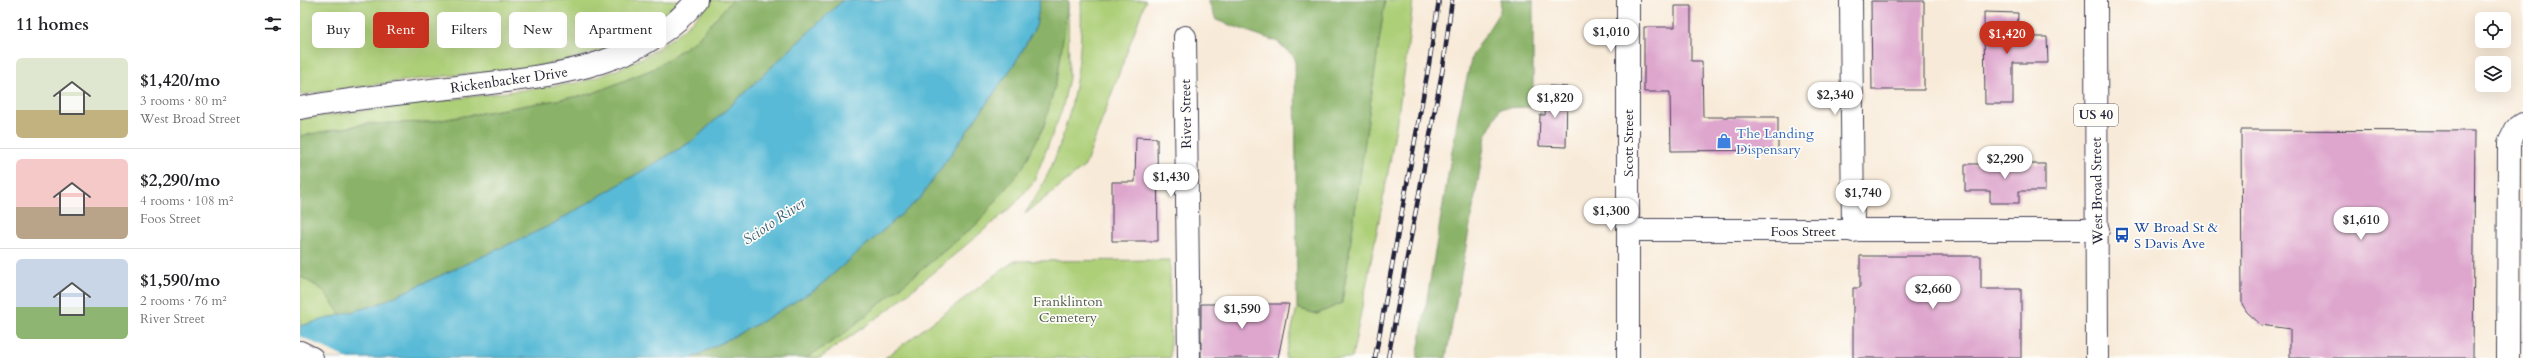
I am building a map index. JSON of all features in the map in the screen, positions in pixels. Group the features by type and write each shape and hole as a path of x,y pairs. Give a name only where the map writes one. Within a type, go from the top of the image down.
{"street":[{"name":"Rickenbacker Drive","path":"300,108 542,77 589,68 629,53 658,35 697,0"},
{"name":"Scott Street","path":"1628,0 1628,358"},
{"path":"1851,0 1853,231"},
{"name":"West Broad Street","path":"2096,0 2098,230 2097,358"},
{"name":"River Street","path":"1185,37 1189,358"},
{"path":"2508,358 2509,143 2519,126"},
{"name":"Foos Street","path":"1628,230 2098,230"},
{"path":"300,352 312,358"}],"green space":[{"path":"300,0 680,0 666,12 575,12 575,48 605,48 571,59 542,65 410,80 300,95"},
{"path":"712,0 732,0 695,41 653,69 591,94 430,122 366,124 300,136 300,119 576,83 596,77 615,71 658,48 666,48 666,43 698,15"},
{"path":"732,0 843,0 694,140 551,225 376,305 341,315 323,290 300,276 300,136 366,124 430,122 591,94 653,69 695,41"},
{"path":"1040,0 1068,1 1058,75 1044,126 1023,167 978,223 841,336 806,358 692,358 759,323 816,289 920,198 1015,63 1036,26"},
{"path":"1081,0 1146,0 1085,166 1025,214 1049,171 1060,145 1066,125 1076,84 1079,63"},
{"path":"1208,0 1385,0 1342,303 1317,314 1297,308 1295,58 1278,42 1216,20"},
{"path":"1385,0 1413,0 1402,90 1352,358 1285,358 1297,308 1317,314 1342,303"},
{"path":"1501,0 1533,0 1533,107 1500,108 1486,136 1446,358 1417,358 1458,116 1472,56 1500,11"},
{"path":"1068,1 1069,78 1062,110 1034,181 1014,205 888,310 820,358 806,358 841,336 978,223 1058,75"},
{"name":"Franklinton Cemetery","path":"1170,260 1170,358 885,358 1014,261"},
{"path":"300,276 323,290 341,315 300,326"}],"water":[{"name":"Scioto River","path":"843,0 1040,0 1036,26 1015,63 920,198 816,289 759,323 692,358 300,358 300,326 376,305 551,225 694,140"}],"pier":[{"path":"300,336 346,358 300,358"}],"building":[{"path":"1871,1 1924,1 1924,90 1872,90"},
{"path":"1675,6 1691,6 1691,61 1702,61 1703,117 1778,117 1778,150 1671,151 1670,92 1644,92 1644,27 1675,27"},
{"path":"1984,12 2018,13 2017,37 2047,37 2048,63 2013,63 2013,104 1985,104"},
{"path":"1549,86 1567,87 1566,147 1539,146 1540,115 1545,115 1546,106 1548,106"},
{"path":"2241,130 2475,131 2473,358 2290,358 2290,329 2261,325 2247,312 2242,304"},
{"path":"1136,137 1157,138 1158,241 1112,241 1112,182 1135,182"},
{"path":"1965,164 2045,164 2045,191 2019,191 2019,203 1990,203 1990,191 1965,191"},
{"path":"1860,256 1981,256 1981,289 2021,289 2021,358 1853,358 1853,288 1860,288"},
{"path":"1201,304 1289,304 1278,358 1201,358"}],"railway":[{"path":"1375,358 1429,64 1439,0"},
{"path":"1388,358 1443,67 1452,0"}],"place":[{"name":"The Landing Dispensary","path":"1724,141"},
{"name":"W Broad St & S Davis Ave","path":"2122,235"}]}
